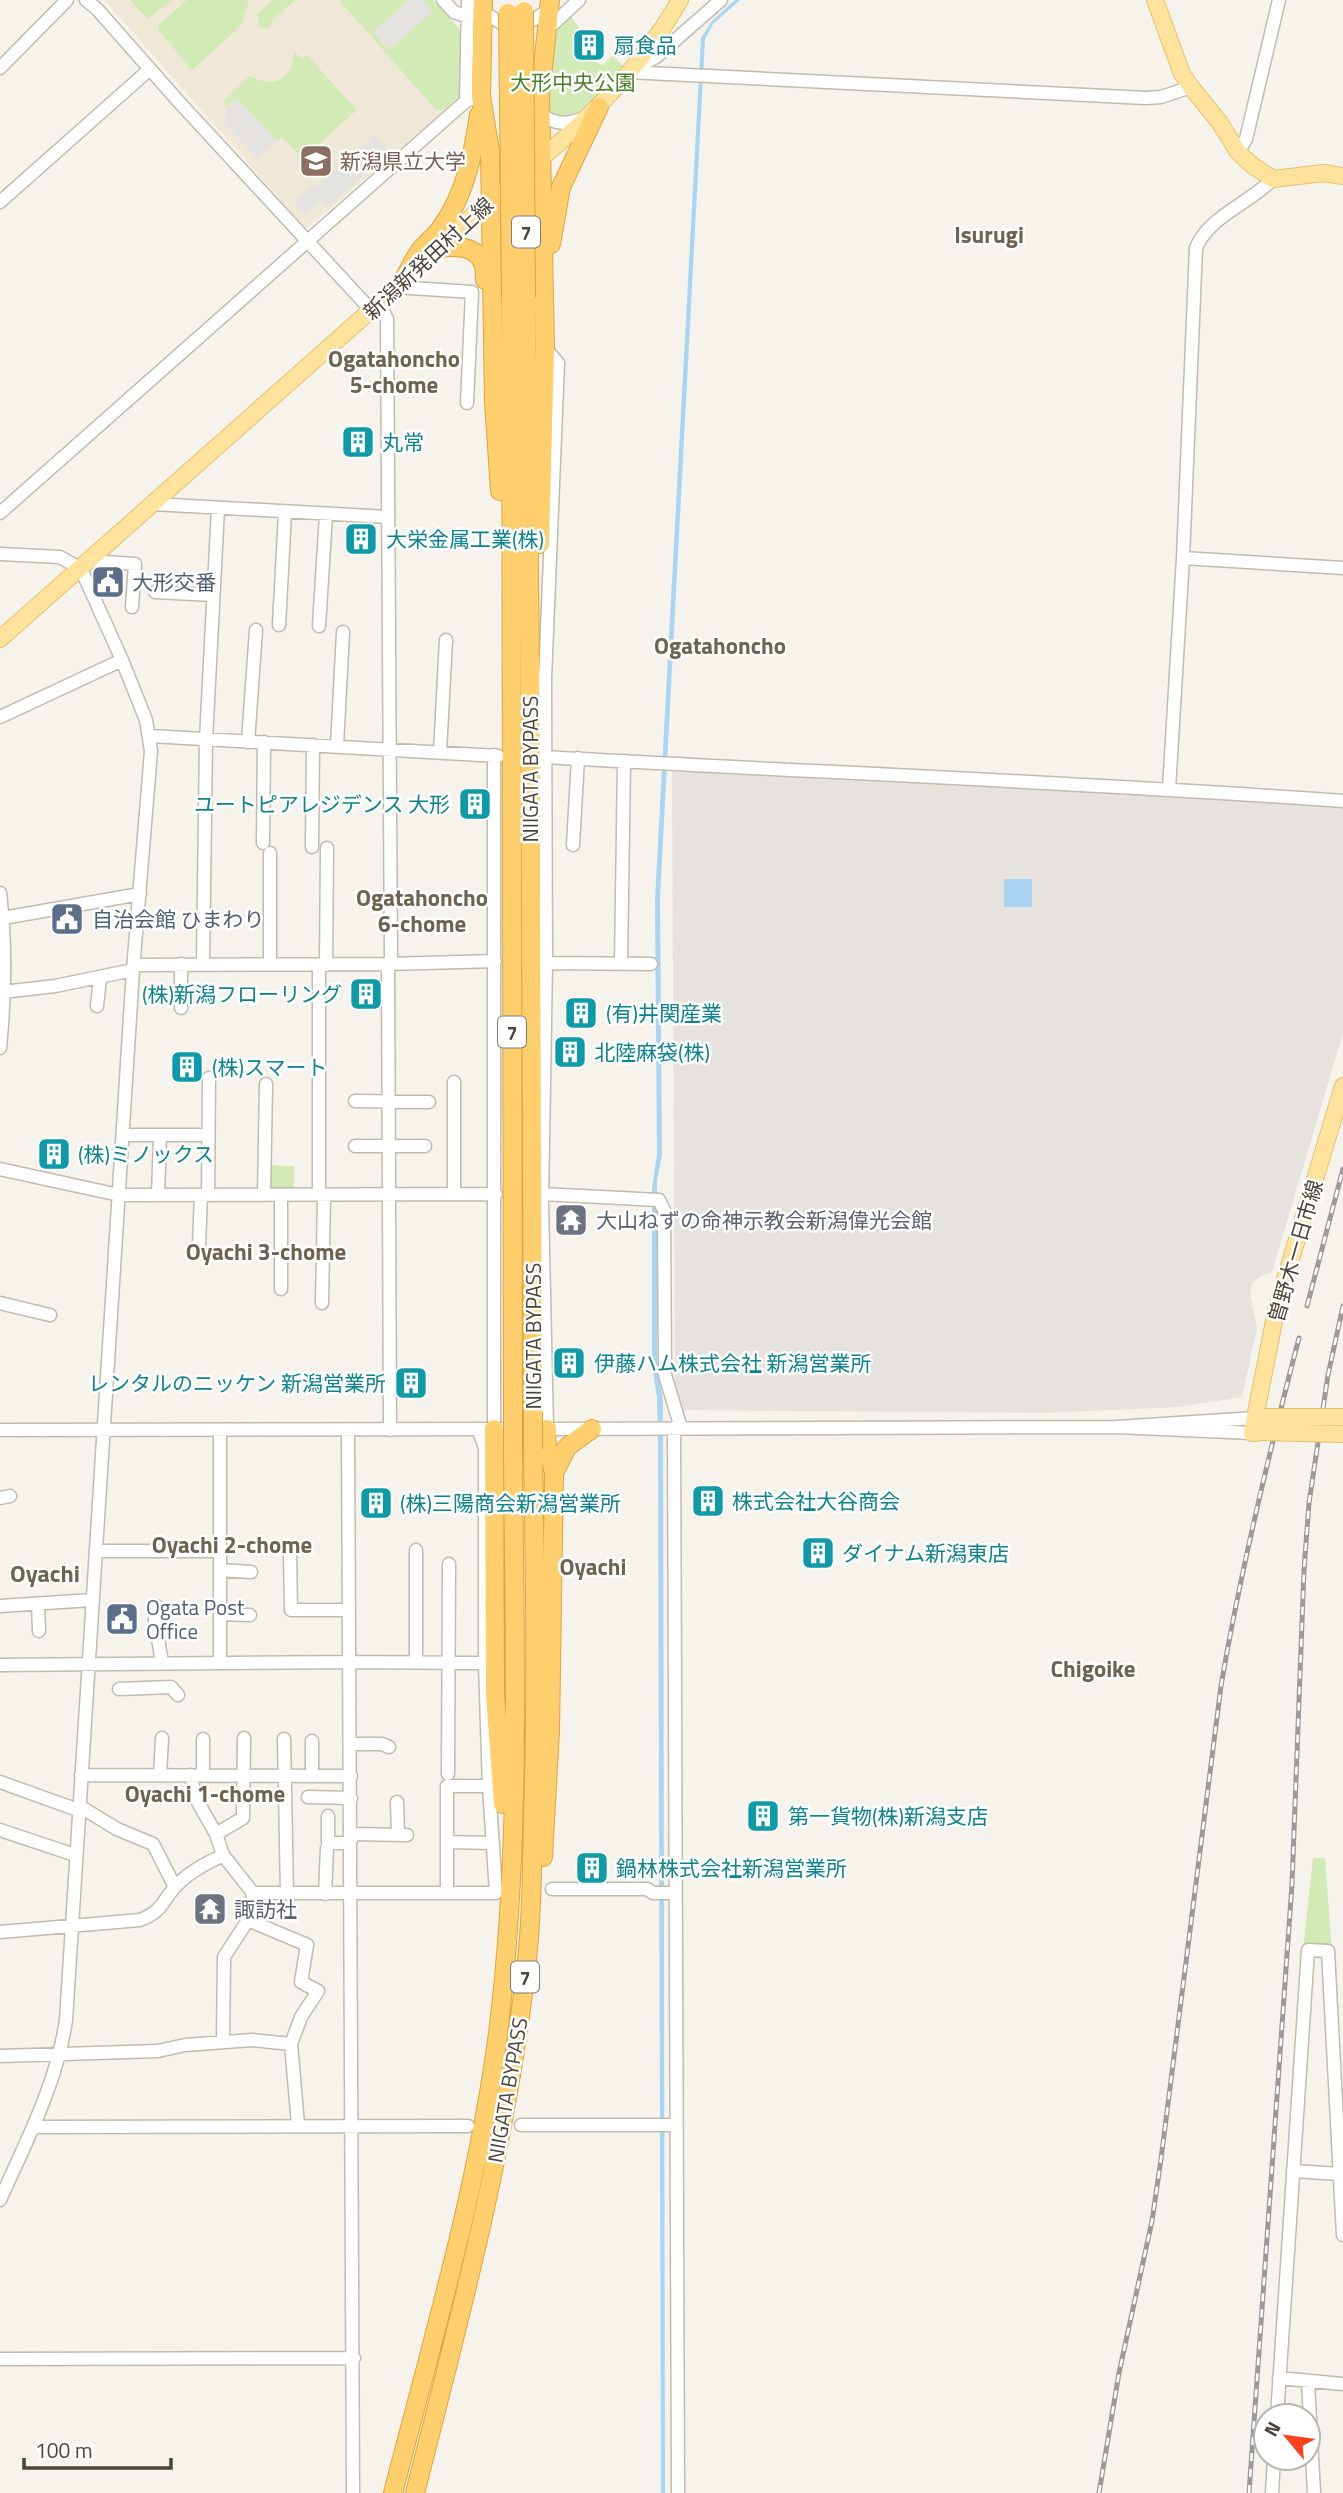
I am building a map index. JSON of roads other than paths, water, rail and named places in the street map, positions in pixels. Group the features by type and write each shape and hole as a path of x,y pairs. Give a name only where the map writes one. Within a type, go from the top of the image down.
{"highway":[{"name":"7","path":"516,6 526,166"},
{"path":"400,284 419,251 441,228 465,181 473,152 475,7"},
{"path":"530,663 540,552 544,288 526,166 540,114 550,10"},
{"path":"474,99 490,151 494,378"},
{"path":"544,288 561,187 593,112"},
{"name":"NIIGATA BYPASS","path":"393,2493 464,2210 488,2099 505,1968 514,1775 510,652 519,297 526,166"},
{"path":"438,248 457,246 472,251 483,263 494,378 510,652"},
{"name":"NIIGATA BYPASS","path":"415,2493 470,2275 509,2099 530,1926 537,1696 533,1449 530,663 519,297"},
{"path":"486,1429 495,1694 509,1894"},
{"path":"530,1926 544,1854 550,1731 554,1473 546,1440 547,1429"},
{"path":"554,1473 567,1447 592,1429"}],"main road":[{"name":"新潟新発田村上線","path":"0,639 375,307 526,166 593,112 670,18 680,0"},
{"path":"1155,0 1182,74 1220,123 1238,152 1273,179 1324,173 1343,176"},
{"name":"曽野木一日市線","path":"1258,1425 1277,1306 1343,1086"},
{"path":"1258,1425 1343,1417"},
{"path":"1258,1425 1343,1434"}],"street":[{"path":"1,67 67,0"},
{"path":"86,0 308,240 387,319 390,1430"},
{"path":"443,0 454,12 475,7 501,23 533,20 550,10 553,24 573,3"},
{"path":"628,72 656,57 721,0"},
{"path":"1238,152 1247,139 1279,0"},
{"path":"0,202 150,69"},
{"path":"628,72 1146,98 1161,97 1191,87"},
{"path":"0,513 308,240 474,99"},
{"path":"540,114 550,121 564,125 593,112"},
{"path":"1169,789 1183,558 1196,248 1201,237 1234,208 1263,190 1273,179"},
{"path":"400,284 472,292 467,403"},
{"path":"544,348 558,363 547,607 544,757 546,963 542,1194 547,1429"},
{"path":"153,504 388,517"},
{"path":"203,964 206,740 218,508"},
{"path":"279,625 285,513"},
{"path":"319,626 326,515"},
{"path":"0,554 46,555 85,565 135,564 132,607"},
{"path":"1183,558 1343,568"},
{"path":"0,2200 33,2127 60,2055 66,2020 122,1135 151,751 146,720 85,565"},
{"path":"155,592 213,595"},
{"path":"248,742 256,630"},
{"path":"337,746 343,632"},
{"path":"440,752 446,640"},
{"path":"0,717 122,660"},
{"path":"150,736 496,756 496,1194 484,1536 489,1786 496,1893 253,1893"},
{"path":"264,742 270,964"},
{"path":"312,847 313,745"},
{"path":"544,757 1169,789 1343,802"},
{"path":"573,845 579,758"},
{"path":"621,964 625,761"},
{"path":"322,1303 323,965 327,848"},
{"path":"0,893 3,918 0,1048"},
{"path":"3,918 140,894"},
{"path":"3,992 100,978 134,967 181,964 323,965 495,961"},
{"path":"546,963 651,964"},
{"path":"181,964 181,1008"},
{"path":"97,1006 100,978"},
{"path":"199,1245 208,1135 209,1078"},
{"path":"454,1082 454,1194"},
{"path":"264,1195 266,1084"},
{"path":"355,1101 429,1102"},
{"path":"122,1135 208,1135"},
{"path":"158,1195 160,1136"},
{"path":"355,1146 425,1146"},
{"path":"0,1169 119,1195 496,1194"},
{"path":"542,1194 655,1199 664,1210 665,1375 678,1428 675,1893 678,2493"},
{"path":"281,1289 282,1195"},
{"path":"0,1303 50,1314"},
{"path":"0,1430 1258,1425"},
{"path":"220,1430 220,1662"},
{"path":"348,1430 354,2493"},
{"path":"96,1550 220,1552"},
{"path":"416,1550 416,1662"},
{"path":"290,1551 290,1609 349,1610"},
{"path":"448,1774 449,1564"},
{"path":"220,1570 251,1572"},
{"path":"0,1606 92,1600"},
{"path":"38,1604 39,1631"},
{"path":"156,1606 155,1620 162,1663"},
{"path":"220,1614 250,1615"},
{"path":"133,1663 135,1688"},
{"path":"0,1665 485,1663"},
{"path":"119,1689 171,1687 178,1695"},
{"path":"160,1775 162,1738"},
{"path":"216,1834 243,1818 244,1738"},
{"path":"203,1739 195,1797 216,1834 223,1855 253,1893 248,1920 224,1957 223,2042"},
{"path":"284,1739 287,1893"},
{"path":"312,1741 312,1776"},
{"path":"351,1744 382,1744 388,1747"},
{"path":"81,1775 351,1776"},
{"path":"0,1782 79,1809 153,1844 175,1886"},
{"path":"447,1892 447,1786 489,1786"},
{"path":"308,1797 351,1798"},
{"path":"328,1816 328,1843 345,1843 351,1837 403,1835 397,1802"},
{"path":"0,1830 75,1856"},
{"path":"447,1842 493,1843"},
{"path":"325,1894 327,1847"},
{"path":"0,1932 139,1920 155,1914 175,1886 193,1871 223,1855"},
{"path":"552,1889 647,1889 653,1893 675,1893"},
{"path":"248,1920 307,1945 301,1982 318,1991 301,2017 291,2044 298,2125"},
{"path":"1278,2402 1308,1950 1328,1951 1339,2093 1343,2235"},
{"path":"1305,1978 1330,1980"},
{"path":"0,2056 158,2051 185,2045 252,2040 291,2044"},
{"path":"521,2125 676,2125"},
{"path":"33,2127 468,2126"},
{"path":"1293,2171 1341,2178"},
{"path":"0,2359 354,2358"},
{"path":"1279,2378 1343,2384"},
{"path":"1308,2382 1314,2493"},
{"path":"1272,2493 1273,2472"}],"water":[{"path":"735,0 740,0 713,24 705,39 660,897 662,1155 657,1180 657,1363 663,1401 665,2493 661,2493 658,1445 657,1397 652,1366 652,1188 657,1155 655,900 701,38 712,21"},
{"path":"1004,879 1032,879 1032,907 1004,907"}],"railway":[{"path":"1307,1306 1343,1169"},
{"path":"1249,2493 1292,1884 1309,1503 1328,1375 1343,1306"},
{"path":"1099,2493 1119,2373 1152,2221 1221,1686 1256,1511 1299,1338"}],"place":[{"name":"扇食品","path":"589,45"},
{"name":"新潟県立大学","path":"316,161"},
{"name":"丸常","path":"358,442"},
{"name":"大栄金属工業(株)","path":"361,539"},
{"name":"大形交番","path":"108,582"},
{"name":"ユートピアレジデンス 大形","path":"475,804"},
{"name":"自治会館 ひまわり","path":"67,919"},
{"name":"(株)新潟フローリング","path":"366,994"},
{"name":"(有)井関産業","path":"581,1013"},
{"name":"北陸麻袋(株)","path":"570,1052"},
{"name":"(株)スマート","path":"187,1067"},
{"name":"(株)ミノックス","path":"54,1154"},
{"name":"大山ねずの命神示教会新潟偉光会館","path":"571,1220"},
{"name":"伊藤ハム株式会社 新潟営業所","path":"569,1363"},
{"name":"レンタルのニッケン 新潟営業所","path":"411,1383"},
{"name":"株式会社大谷商会","path":"708,1501"},
{"name":"(株)三陽商会新潟営業所","path":"376,1503"},
{"name":"ダイナム新潟東店","path":"818,1553"},
{"name":"Ogata Post Office","path":"122,1619"},
{"name":"第一貨物(株)新潟支店","path":"763,1816"},
{"name":"鍋林株式会社新潟営業所","path":"592,1868"},
{"name":"諏訪社","path":"210,1909"}],"district":[{"name":"Isurugi","path":"989,234"},
{"name":"Ogatahoncho 5-chome","path":"394,371"},
{"name":"Ogatahoncho","path":"720,645"},
{"name":"Ogatahoncho 6-chome","path":"422,910"},
{"name":"Oyachi 3-chome","path":"266,1251"},
{"name":"Oyachi 2-chome","path":"232,1544"},
{"name":"Oyachi","path":"593,1566"},
{"name":"Oyachi","path":"45,1573"},
{"name":"Chigoike","path":"1093,1668"},
{"name":"Oyachi 1-chome","path":"205,1793"}],"park label":[{"name":"大形中央公園","path":"573,82"}]}
